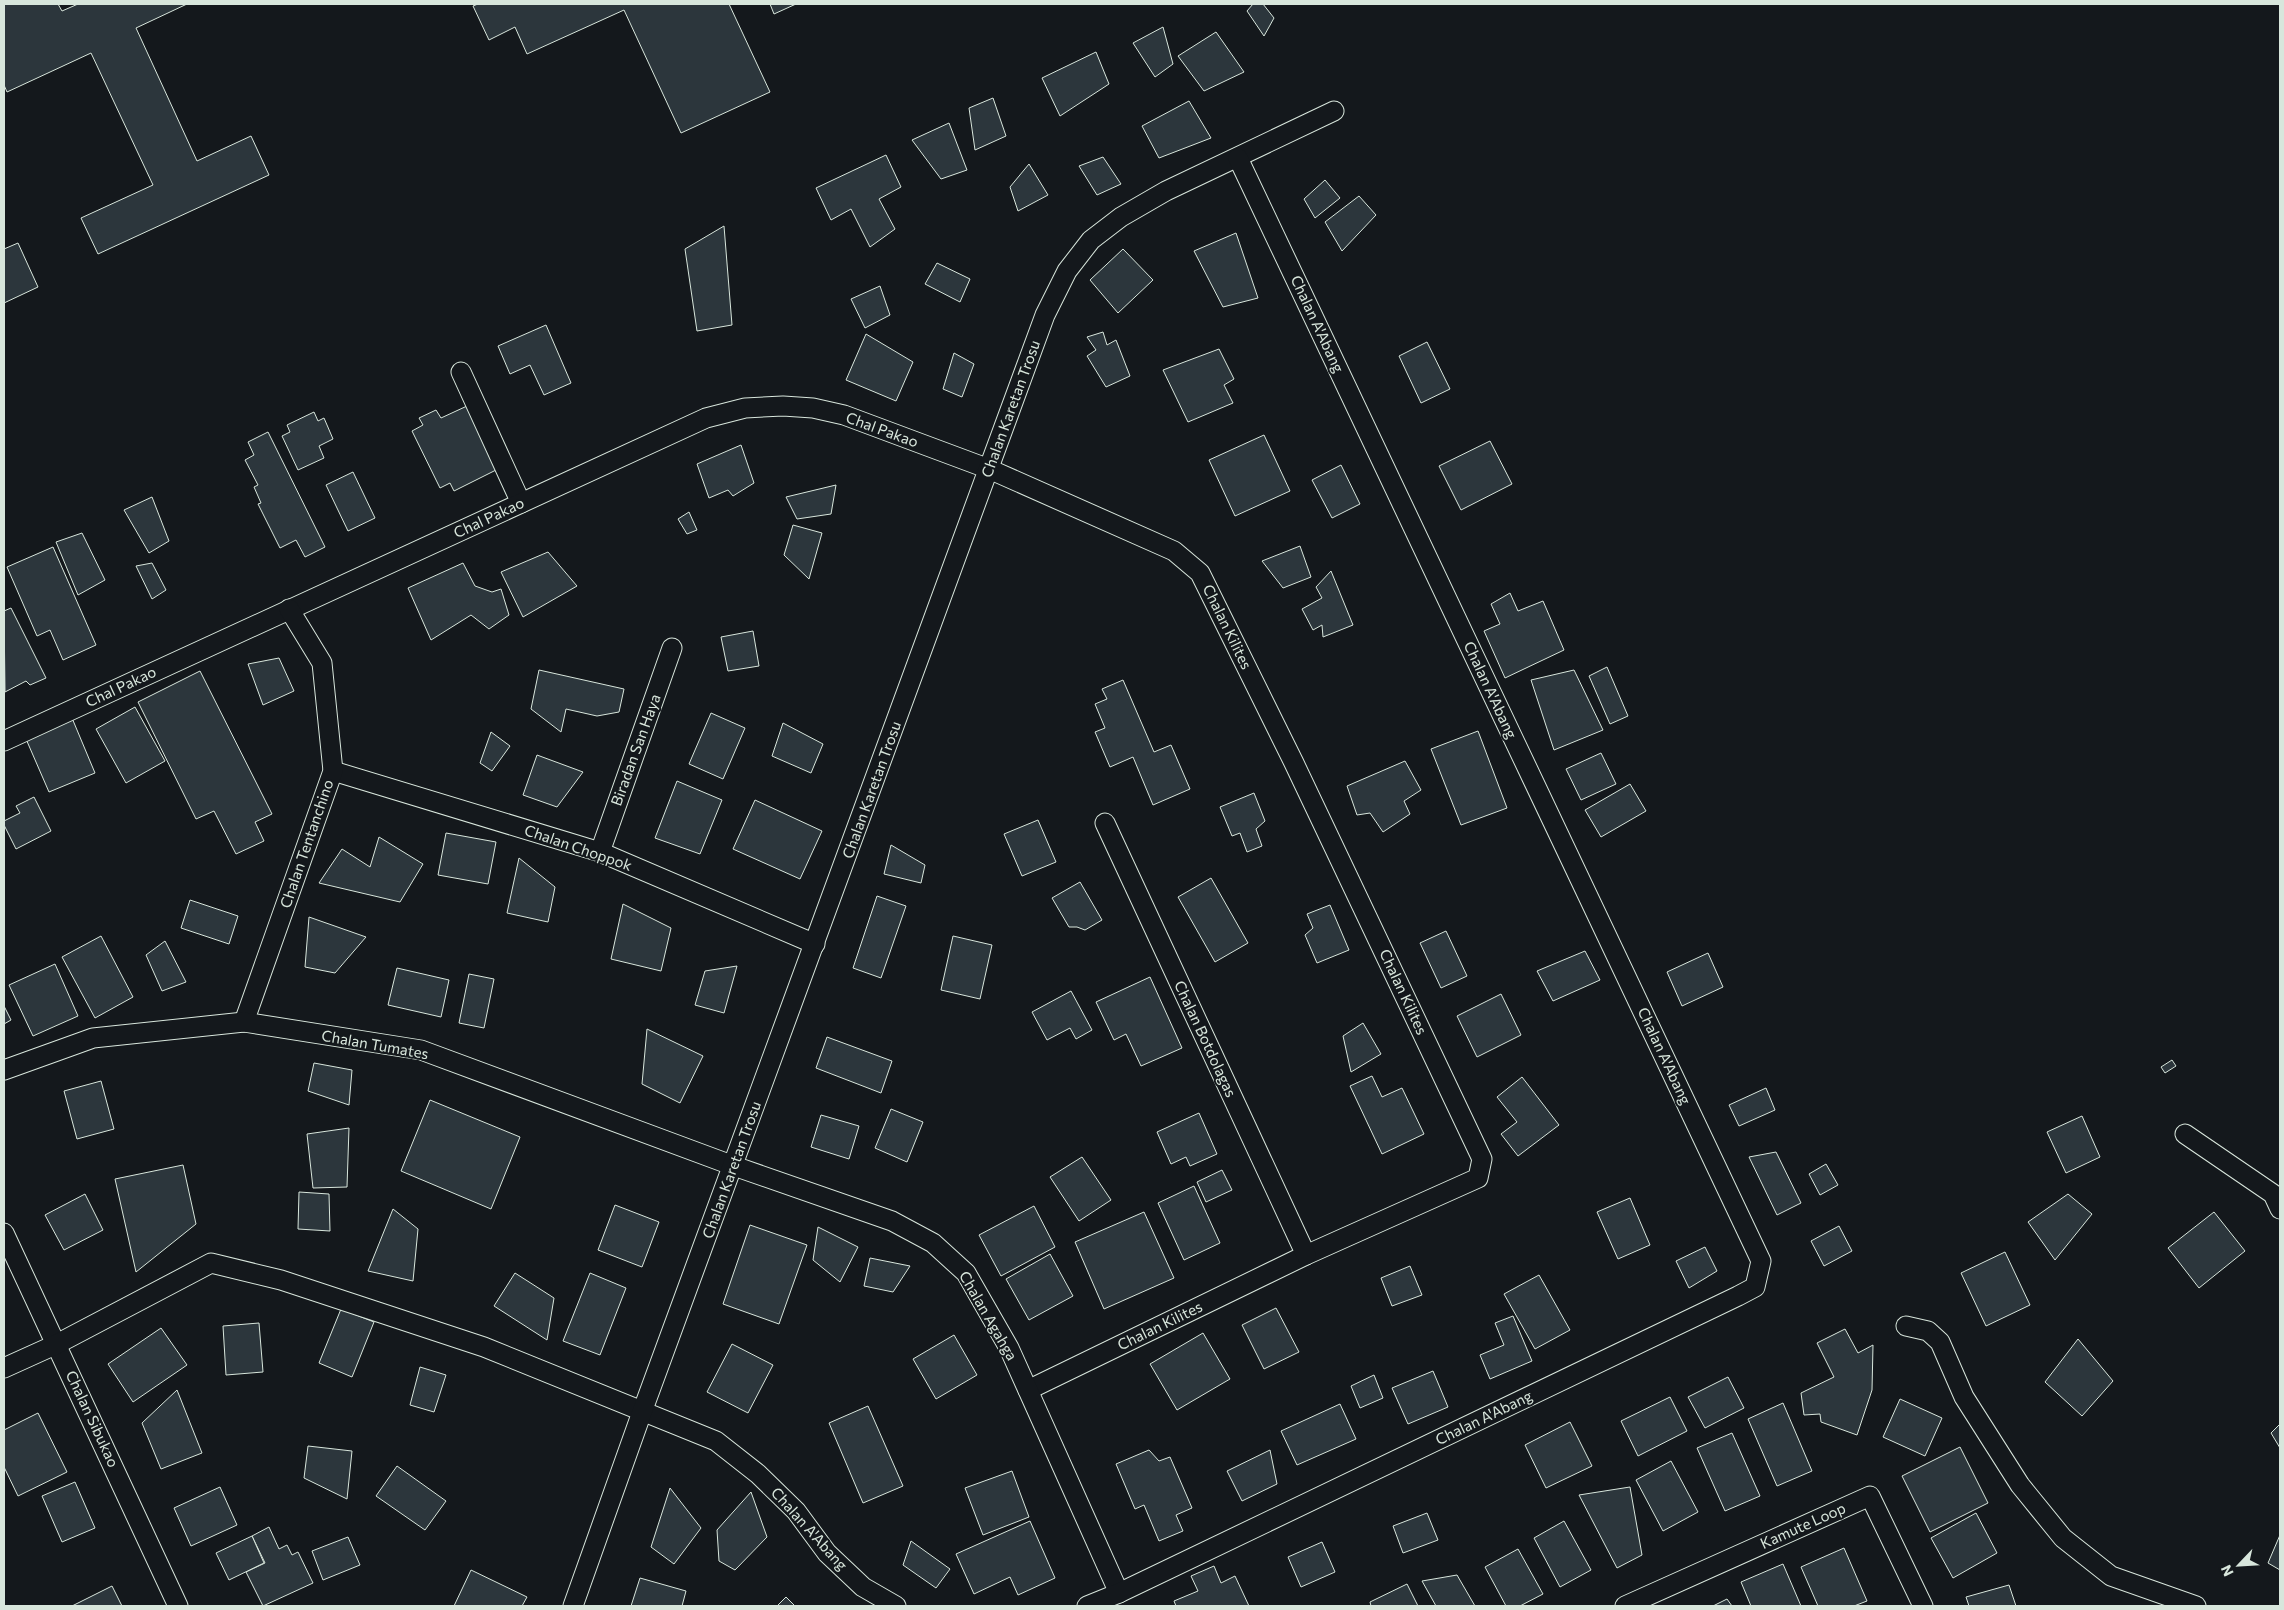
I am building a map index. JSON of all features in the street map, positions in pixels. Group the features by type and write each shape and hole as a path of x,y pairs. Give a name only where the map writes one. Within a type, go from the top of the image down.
{"street":[{"name":"Chalan Karetan Trosu","path":"573,1606 642,1412 734,1166 1045,315 1067,271 1091,240 1122,217 1166,191 1334,111"},
{"name":"Chalan A'Abang","path":"1087,1606 1119,1593 1738,1296 1755,1287 1761,1261 1238,158"},
{"path":"461,372 521,503"},
{"name":"Chal Pakao","path":"4,741 706,418 746,408 783,406 813,408 844,415 990,469"},
{"name":"Chalan Kilites","path":"990,469 1174,551 1200,573 1294,762 1482,1159 1478,1178 1306,1255 1028,1390"},
{"name":"Chalan Tentanchino","path":"244,1022 333,770 322,663 290,610"},
{"name":"Biradan San Haya","path":"600,852 672,648"},
{"name":"Chalan Choppok","path":"333,770 600,852 815,944"},
{"name":"Chalan Botdolagas","path":"1105,823 1306,1255"},
{"name":"Chalan Tumates","path":"4,1070 93,1038 244,1022 421,1050 734,1166"},
{"path":"2185,1134 2273,1194 2280,1209"},
{"name":"Chalan Agahga","path":"734,1166 892,1221 933,1243 966,1274 1009,1348 1119,1593"},
{"name":"Chalan Sibukao","path":"4,1233 178,1606"},
{"name":"Chalan A'Abang","path":"4,1368 57,1344 211,1263 281,1280 484,1347 716,1441 758,1474 796,1511 827,1553 863,1587 896,1606"},
{"path":"1906,1326 1928,1331 1940,1342 1969,1405 2020,1485 2063,1538 2111,1576 2196,1606"},
{"name":"Kamute Loop","path":"1625,1606 1870,1496 1923,1606"}],"building":[{"path":"4,4 58,4 62,11 78,4 187,4 136,28 197,161 251,136 269,175 98,254 81,218 153,185 91,53 7,92 4,85"},
{"path":"478,4 729,4 770,92 681,133 624,10 527,54 515,27 489,40 473,6"},
{"path":"770,4 796,4 774,14"},
{"path":"1253,4 1263,4 1274,18 1264,36 1247,11"},
{"path":"1163,27 1173,64 1155,77 1133,43"},
{"path":"1216,32 1244,72 1204,91 1178,56"},
{"path":"1096,52 1109,84 1060,116 1042,78"},
{"path":"993,98 1006,136 975,150 969,108"},
{"path":"1189,101 1211,138 1159,158 1142,126"},
{"path":"949,123 967,170 941,179 912,140"},
{"path":"886,155 901,187 879,199 895,229 870,247 851,209 831,220 816,188"},
{"path":"1103,157 1121,184 1097,195 1079,166"},
{"path":"1029,164 1048,195 1018,211 1010,187"},
{"path":"1325,180 1340,198 1315,218 1304,199"},
{"path":"1359,196 1376,215 1342,251 1325,222"},
{"path":"724,226 732,325 697,331 685,249"},
{"path":"1236,233 1258,298 1223,307 1194,251"},
{"path":"18,243 38,287 4,303 4,249"},
{"path":"1123,249 1153,280 1118,313 1090,280"},
{"path":"937,263 970,279 960,302 925,284"},
{"path":"880,286 890,315 865,328 851,299"},
{"path":"546,325 571,383 544,395 530,365 510,374 498,346"},
{"path":"1103,332 1107,345 1116,340 1130,376 1106,387 1087,356 1096,350 1087,337"},
{"path":"866,334 913,362 896,401 846,380"},
{"path":"1427,342 1450,389 1421,403 1399,356"},
{"path":"1219,349 1234,379 1224,385 1233,403 1188,422 1163,370"},
{"path":"954,353 974,364 962,397 943,389"},
{"path":"467,406 498,469 454,491 450,483 440,488 412,431 423,425 419,418 436,410 441,418"},
{"path":"314,412 318,421 324,418 333,439 319,446 324,458 298,470 282,436 290,432 287,425"},
{"path":"268,432 325,547 305,557 296,540 280,548 258,504 261,503 254,487 258,485 245,460 254,455 248,442"},
{"path":"1264,435 1290,491 1235,516 1209,460"},
{"path":"1490,441 1512,484 1461,510 1439,466"},
{"path":"741,445 754,483 733,496 728,490 709,498 697,464"},
{"path":"1341,465 1360,504 1332,518 1312,480"},
{"path":"353,472 375,518 348,531 326,485"},
{"path":"836,485 831,514 797,519 786,497"},
{"path":"152,497 169,541 149,553 124,510"},
{"path":"689,512 697,530 687,534 678,519"},
{"path":"793,525 822,533 809,579 784,555"},
{"path":"82,533 105,580 78,595 56,542"},
{"path":"1300,546 1311,577 1283,588 1262,561"},
{"path":"53,547 96,645 63,660 50,630 37,636 7,567"},
{"path":"548,552 577,586 523,617 501,572"},
{"path":"152,563 166,590 152,599 136,566"},
{"path":"463,563 475,586 492,592 501,589 509,615 489,629 471,615 431,640 408,588"},
{"path":"1331,571 1353,625 1323,637 1322,625 1313,630 1302,609 1322,598 1316,587"},
{"path":"1510,593 1518,611 1543,601 1564,650 1505,678 1484,631 1500,624 1491,604"},
{"path":"11,608 46,678 30,685 26,681 5,692 4,611"},
{"path":"753,631 759,666 728,671 721,637"},
{"path":"279,658 294,691 263,705 248,664"},
{"path":"1607,667 1628,716 1610,724 1589,676"},
{"path":"539,670 624,689 619,712 597,716 566,709 561,732 531,709"},
{"path":"1574,670 1603,730 1554,750 1531,680"},
{"path":"200,671 272,814 255,822 264,841 236,854 214,811 196,819 138,702"},
{"path":"1123,680 1154,752 1171,745 1190,789 1153,805 1133,757 1110,767 1095,732 1105,728 1095,704 1107,699 1102,689"},
{"path":"135,707 165,761 126,783 96,729"},
{"path":"711,713 745,728 723,779 689,764"},
{"path":"72,718 95,773 49,792 26,739"},
{"path":"783,723 823,744 811,773 772,756"},
{"path":"1478,731 1507,808 1461,825 1431,749"},
{"path":"491,732 510,746 492,771 480,763"},
{"path":"1601,753 1616,784 1581,800 1566,769"},
{"path":"537,755 583,772 557,807 523,795"},
{"path":"1405,761 1421,790 1404,801 1410,814 1383,832 1370,813 1357,815 1347,786"},
{"path":"677,781 722,800 700,854 655,838"},
{"path":"1630,784 1646,811 1601,837 1585,810"},
{"path":"1254,793 1265,821 1256,829 1262,846 1247,852 1240,833 1232,836 1220,807"},
{"path":"34,797 51,831 16,849 4,825 4,821 20,813 16,806"},
{"path":"755,800 822,831 800,879 733,849"},
{"path":"1038,820 1056,862 1022,876 1004,834"},
{"path":"446,833 496,842 488,884 438,875"},
{"path":"379,837 423,864 400,902 319,883 342,849 370,867"},
{"path":"891,845 925,865 921,883 884,874"},
{"path":"519,858 555,887 548,922 507,913"},
{"path":"1211,878 1248,943 1215,962 1178,897"},
{"path":"1080,882 1102,920 1085,930 1069,927 1052,898"},
{"path":"877,896 906,906 881,978 853,968"},
{"path":"190,900 238,916 229,944 181,928"},
{"path":"623,904 671,928 661,971 611,959"},
{"path":"1330,905 1349,950 1317,963 1305,935 1313,928 1307,914"},
{"path":"309,917 366,937 335,973 305,967"},
{"path":"1446,931 1467,976 1441,988 1420,943"},
{"path":"101,936 133,997 95,1018 62,957"},
{"path":"953,936 992,945 980,999 941,990"},
{"path":"165,941 186,982 162,991 146,955"},
{"path":"1585,951 1600,980 1553,1001 1537,971"},
{"path":"1708,953 1723,987 1682,1006 1667,972"},
{"path":"55,964 78,1016 33,1036 9,985"},
{"path":"737,966 724,1013 695,1005 705,971"},
{"path":"397,968 449,980 441,1017 388,1005"},
{"path":"469,974 494,979 484,1028 459,1023"},
{"path":"1150,977 1182,1048 1141,1066 1126,1034 1114,1040 1096,1002"},
{"path":"1071,991 1092,1030 1076,1039 1070,1028 1047,1040 1032,1012"},
{"path":"1501,994 1521,1035 1477,1057 1457,1016"},
{"path":"4,1006 11,1020 4,1024"},
{"path":"1363,1023 1381,1054 1351,1072 1343,1036"},
{"path":"647,1029 703,1056 680,1103 642,1084"},
{"path":"827,1037 892,1061 881,1093 816,1068"},
{"path":"2172,1060 2176,1066 2165,1073 2161,1067"},
{"path":"314,1063 352,1070 349,1105 308,1091"},
{"path":"1372,1076 1382,1097 1402,1088 1424,1134 1382,1154 1350,1086"},
{"path":"1522,1077 1559,1125 1518,1156 1501,1134 1517,1122 1497,1097"},
{"path":"101,1081 114,1129 77,1139 64,1091"},
{"path":"1766,1088 1775,1110 1739,1126 1729,1105"},
{"path":"430,1100 520,1137 491,1209 401,1171"},
{"path":"891,1109 923,1122 907,1162 875,1148"},
{"path":"1199,1113 1217,1154 1190,1166 1186,1157 1171,1164 1157,1132"},
{"path":"821,1115 859,1126 849,1159 811,1147"},
{"path":"2082,1116 2100,1157 2066,1173 2047,1132"},
{"path":"349,1128 347,1187 313,1188 307,1134"},
{"path":"1776,1152 1801,1203 1777,1215 1749,1157"},
{"path":"1082,1157 1111,1200 1079,1221 1050,1177"},
{"path":"1826,1164 1838,1185 1820,1195 1809,1174"},
{"path":"183,1165 196,1224 136,1272 115,1179"},
{"path":"1222,1170 1232,1190 1206,1202 1197,1182"},
{"path":"1194,1186 1220,1243 1184,1260 1158,1203"},
{"path":"299,1192 329,1194 330,1231 298,1229"},
{"path":"85,1194 103,1230 64,1250 45,1215"},
{"path":"2068,1194 2092,1214 2055,1260 2028,1222"},
{"path":"1630,1198 1650,1245 1618,1259 1597,1212"},
{"path":"615,1205 659,1222 642,1267 598,1250"},
{"path":"1034,1206 1055,1247 1001,1276 979,1235"},
{"path":"393,1209 418,1229 413,1281 368,1271"},
{"path":"1144,1212 1174,1278 1104,1309 1075,1242"},
{"path":"2214,1212 2245,1251 2199,1288 2168,1248"},
{"path":"750,1225 807,1245 779,1324 723,1304"},
{"path":"1839,1226 1852,1251 1824,1266 1811,1241"},
{"path":"818,1227 858,1247 840,1282 813,1260"},
{"path":"1705,1247 1717,1271 1689,1288 1676,1261"},
{"path":"2005,1252 2030,1305 1986,1326 1961,1273"},
{"path":"1050,1254 1073,1296 1029,1320 1006,1279"},
{"path":"870,1258 910,1266 893,1292 864,1286"},
{"path":"1410,1266 1422,1295 1392,1306 1381,1278"},
{"path":"515,1273 554,1298 547,1340 494,1306"},
{"path":"590,1273 626,1288 600,1355 563,1341"},
{"path":"1539,1275 1570,1330 1535,1349 1504,1294"},
{"path":"1276,1308 1299,1352 1264,1369 1242,1325"},
{"path":"341,1309 374,1322 352,1377 319,1363"},
{"path":"1513,1316 1532,1361 1490,1379 1480,1355 1504,1345 1495,1323"},
{"path":"259,1323 263,1372 226,1375 223,1326"},
{"path":"161,1328 187,1365 133,1402 108,1364"},
{"path":"1845,1329 1858,1353 1873,1345 1872,1390 1857,1435 1821,1422 1820,1414 1804,1415 1801,1393 1834,1377 1817,1343"},
{"path":"1203,1333 1230,1379 1177,1410 1150,1364"},
{"path":"954,1335 977,1375 936,1399 913,1359"},
{"path":"2078,1339 2113,1381 2082,1416 2045,1382"},
{"path":"732,1344 773,1365 748,1413 707,1392"},
{"path":"420,1367 446,1375 434,1412 410,1405"},
{"path":"1433,1371 1448,1407 1408,1424 1392,1388"},
{"path":"1374,1375 1383,1398 1360,1408 1351,1386"},
{"path":"1728,1377 1744,1408 1705,1428 1688,1397"},
{"path":"177,1390 202,1453 161,1469 142,1423"},
{"path":"1670,1397 1687,1431 1638,1456 1621,1421"},
{"path":"1900,1399 1942,1418 1925,1456 1883,1437"},
{"path":"1783,1403 1812,1471 1777,1486 1748,1419"},
{"path":"1340,1404 1356,1439 1297,1465 1281,1431"},
{"path":"868,1406 903,1486 863,1503 829,1423"},
{"path":"38,1413 67,1472 18,1496 4,1467 4,1430"},
{"path":"1570,1422 1592,1466 1546,1488 1525,1445"},
{"path":"2280,1424 2280,1448 2271,1433"},
{"path":"1732,1433 1760,1496 1725,1511 1697,1448"},
{"path":"308,1446 352,1451 347,1499 304,1478"},
{"path":"1960,1447 1988,1503 1930,1532 1902,1476"},
{"path":"1149,1450 1159,1461 1170,1457 1192,1508 1176,1515 1183,1531 1159,1541 1144,1505 1135,1509 1116,1464"},
{"path":"1270,1450 1277,1484 1242,1501 1227,1471"},
{"path":"1671,1461 1698,1512 1663,1531 1636,1480"},
{"path":"397,1466 446,1501 425,1530 376,1496"},
{"path":"1012,1471 1029,1517 983,1535 965,1488"},
{"path":"75,1482 95,1528 62,1542 42,1496"},
{"path":"220,1487 237,1525 191,1546 174,1508"},
{"path":"1630,1487 1642,1555 1617,1568 1579,1495"},
{"path":"670,1488 701,1528 674,1564 651,1547"},
{"path":"751,1492 767,1537 735,1570 719,1561 717,1530"},
{"path":"1427,1513 1438,1540 1403,1553 1393,1526"},
{"path":"1976,1513 1997,1553 1953,1578 1931,1538"},
{"path":"1030,1521 1055,1578 1018,1595 1010,1577 974,1594 956,1554"},
{"path":"1564,1521 1591,1570 1560,1587 1534,1538"},
{"path":"269,1527 279,1549 287,1545 292,1555 298,1552 313,1583 263,1606 246,1572 265,1563 252,1536"},
{"path":"2280,1535 2280,1570 2268,1563"},
{"path":"252,1536 264,1563 229,1580 216,1553"},
{"path":"348,1537 360,1565 323,1580 312,1551"},
{"path":"911,1541 950,1569 936,1588 903,1565"},
{"path":"1322,1542 1335,1572 1301,1587 1288,1557"},
{"path":"1844,1548 1867,1601 1854,1606 1818,1606 1801,1567"},
{"path":"1518,1549 1543,1594 1520,1606 1506,1606 1485,1567"},
{"path":"1783,1564 1801,1606 1751,1606 1741,1582"},
{"path":"1214,1566 1221,1583 1235,1576 1249,1606 1176,1606 1174,1601 1198,1591 1191,1576"},
{"path":"471,1570 527,1597 522,1606 454,1606"},
{"path":"1457,1575 1475,1606 1436,1606 1422,1581"},
{"path":"640,1578 686,1591 682,1606 631,1606"},
{"path":"1407,1584 1418,1606 1371,1606 1370,1602"},
{"path":"2009,1585 2016,1606 1969,1606 1966,1597"},
{"path":"112,1586 122,1606 72,1606"},
{"path":"786,1597 795,1606 777,1606"},
{"path":"1727,1599 1732,1606 1713,1606"}]}
